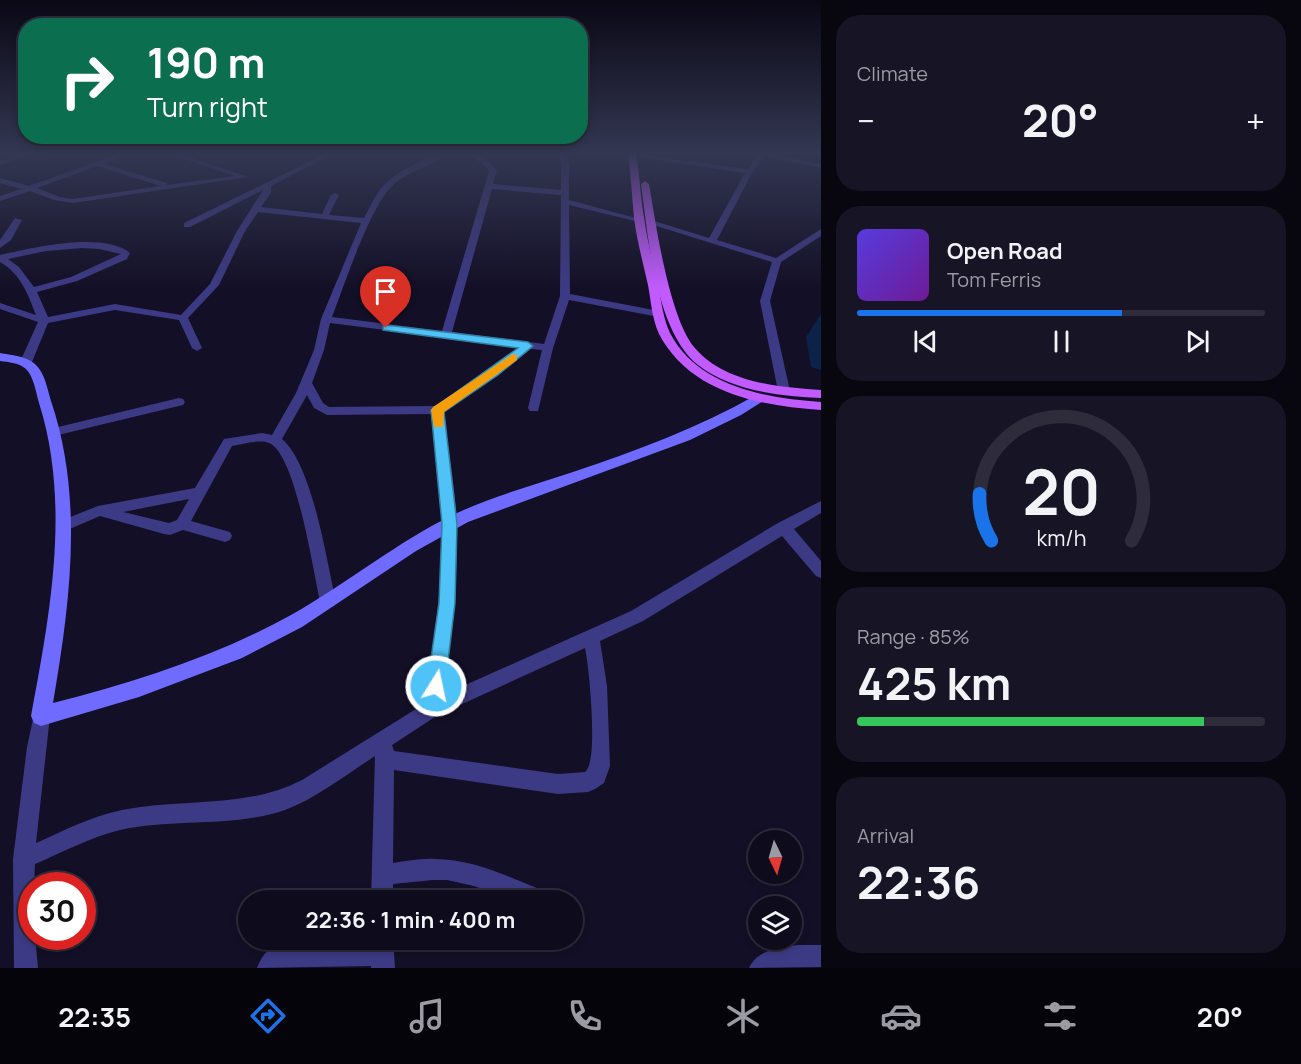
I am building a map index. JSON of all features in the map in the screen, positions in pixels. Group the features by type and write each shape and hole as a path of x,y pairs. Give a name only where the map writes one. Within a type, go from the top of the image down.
{"main road":[{"path":"638,199 639,220 658,314 665,334 682,360 706,378 737,391 761,398 821,406"},
{"path":"646,199 668,299 681,338 698,359 735,379 784,391 821,394"},
{"path":"655,296 668,299"}],"street":[{"path":"58,199 73,201 86,199"},
{"path":"187,225 237,199"},
{"path":"183,318 214,285 232,247 262,199"},
{"path":"324,217 333,199"},
{"path":"275,440 306,383 319,350 326,319 366,221 379,199"},
{"path":"447,336 484,199"},
{"path":"534,408 548,348 565,296 566,199"},
{"path":"573,199 639,220"},
{"path":"711,240 734,199"},
{"path":"255,209 366,221"},
{"path":"0,245 8,238 18,220"},
{"path":"651,224 777,261"},
{"path":"784,391 765,301 777,261 821,232"},
{"path":"26,362 44,321 31,291 16,268 0,258 86,245 111,246 126,253 124,257 74,279 31,291"},
{"path":"565,296 658,314"},
{"path":"0,306 44,321 115,307 183,318"},
{"path":"183,318 197,348"},
{"path":"326,319 548,348"},
{"path":"306,383 318,405 327,411 437,410 494,373 528,346"},
{"path":"0,357 26,362 34,369 37,376 54,432 65,525 64,566 59,610 30,787 23,860 23,928 26,968"},
{"path":"737,391 746,408"},
{"path":"41,716 172,678 295,622 393,557 450,524 495,504 630,459 746,408 761,398"},
{"path":"54,432 179,402"},
{"path":"432,709 445,630 450,524 437,410"},
{"path":"99,511 170,529 182,524 228,442 262,437 275,440 285,449 294,464 310,517 328,601"},
{"path":"65,525 99,511 200,492"},
{"path":"23,860 85,832 120,820 258,807 284,800 385,749 432,709 522,666 591,639 672,597 783,527 821,506"},
{"path":"182,524 225,536"},
{"path":"783,527 821,572"},
{"path":"385,749 558,784 588,782 597,776 600,766 600,696 591,639"},
{"path":"382,890 385,749"},
{"path":"382,875 432,869 451,870 473,875 513,890"},
{"path":"269,968 276,957 284,955 383,954"},
{"path":"761,968 766,963 795,957 821,956"}],"water":[{"path":"821,314 821,370 811,367 806,337"}],"slow traffic":[{"path":"439,424 437,410 494,373 513,357"}],"route":[{"path":"386,328 528,346 494,373 437,410 450,524 444,640 436,686"}]}
